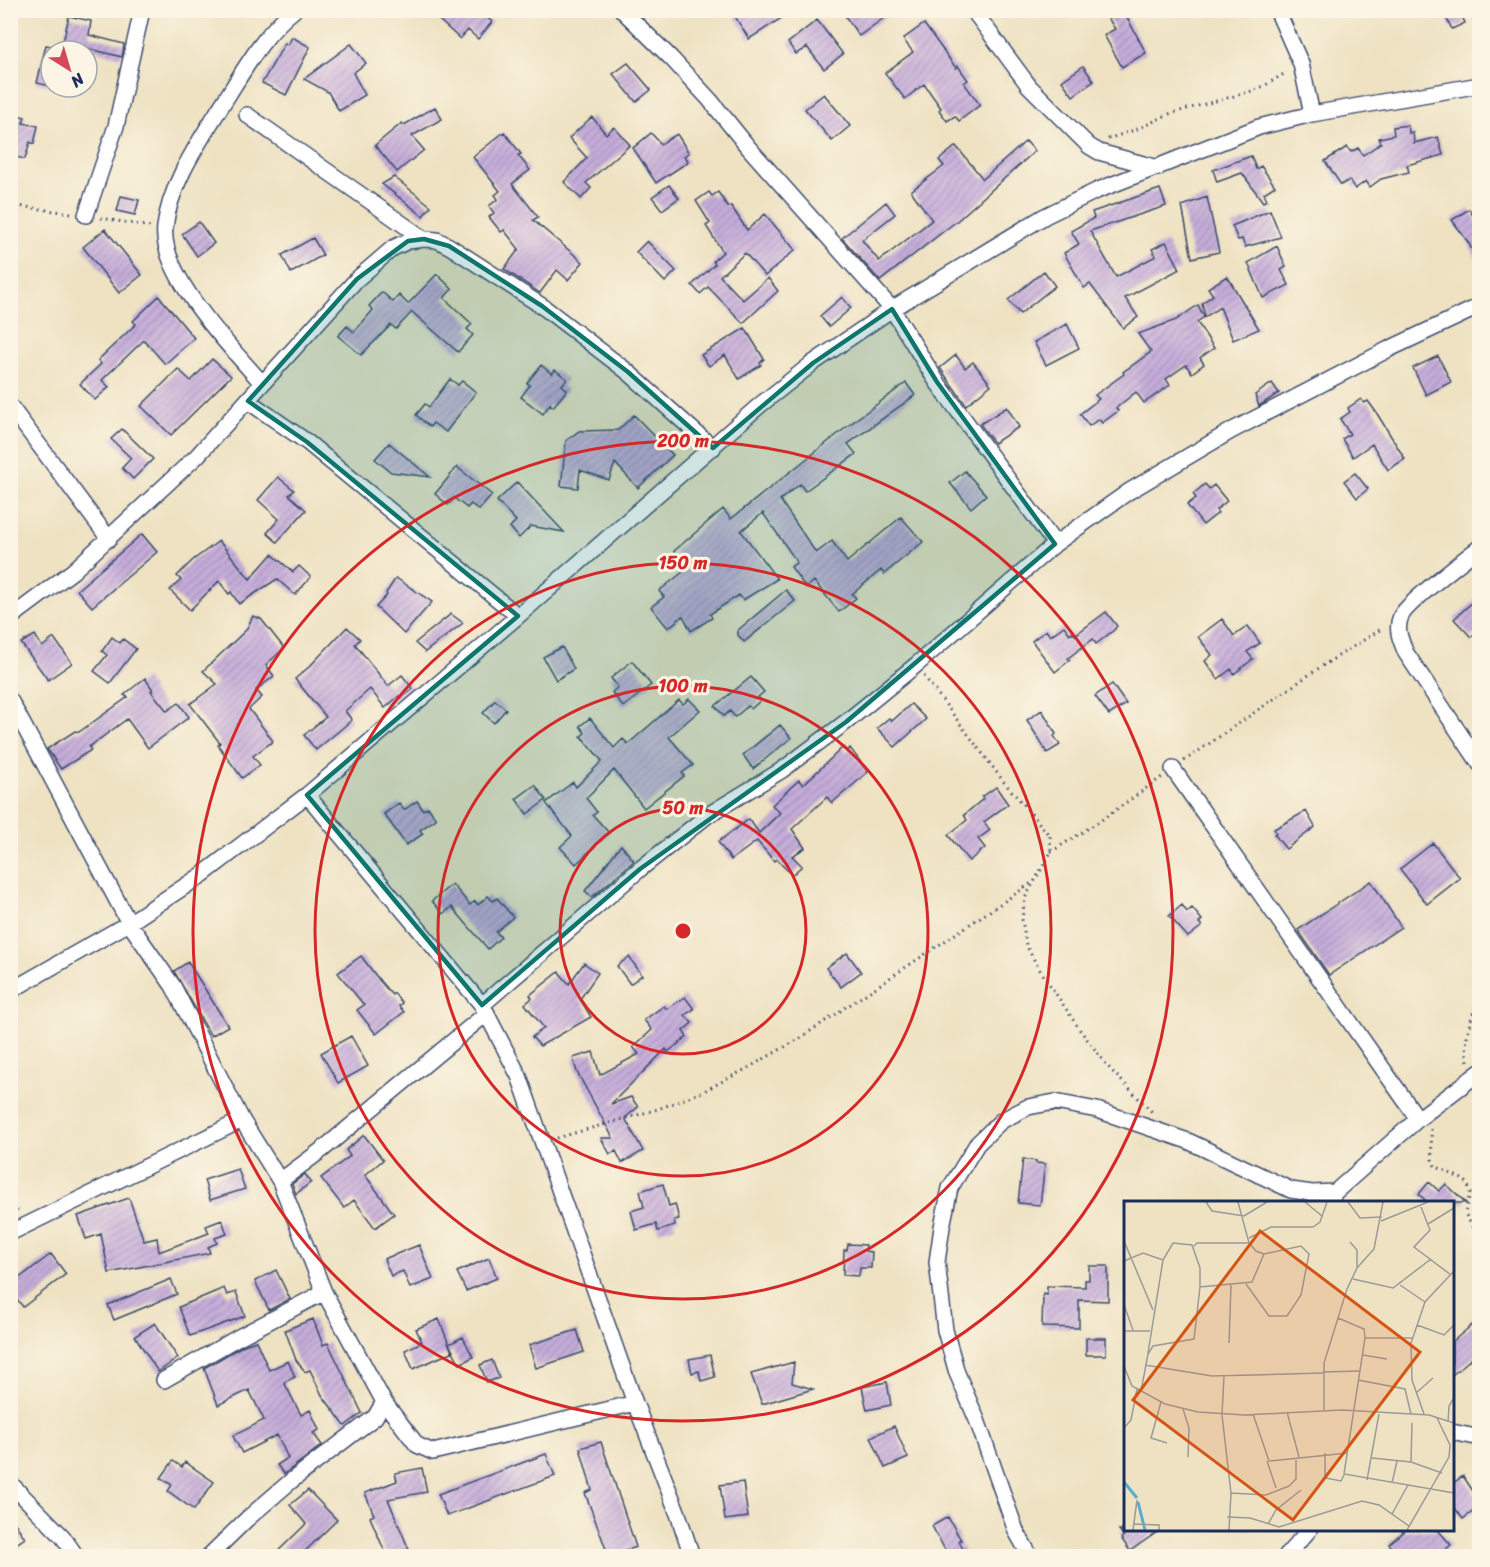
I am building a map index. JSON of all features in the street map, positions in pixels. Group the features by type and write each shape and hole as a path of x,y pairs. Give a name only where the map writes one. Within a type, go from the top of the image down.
{"street":[{"path":"86,215 116,126 142,10"},
{"path":"262,383 190,297 169,257 164,229 175,189 198,144 258,50 272,31 294,10"},
{"path":"622,10 710,99 748,147 892,309 937,382 1055,544"},
{"path":"973,10 1029,86 1089,146 1099,152 1158,168"},
{"path":"1277,10 1301,64 1312,114"},
{"path":"1477,10 1479,15"},
{"path":"10,991 129,923 202,875 307,795 518,616 760,405 795,377 892,309 1046,216 1096,191 1259,127 1312,114 1478,87"},
{"path":"247,115 424,238"},
{"path":"10,618 73,571 197,456 357,279 393,248 408,241 424,238 437,240 542,306 628,372 713,448"},
{"path":"280,1181 323,1149 640,869 708,815 782,770 846,722 916,665 1055,544 1128,492 1231,431 1479,306"},
{"path":"248,401 307,442 518,616"},
{"path":"10,406 109,539"},
{"path":"1479,547 1412,603 1401,616 1398,634 1406,653 1479,764"},
{"path":"10,700 129,923 173,986 242,1120 280,1181 324,1292 384,1402 417,1445 433,1452 634,1403"},
{"path":"1173,769 1418,1119"},
{"path":"307,795 484,1009 519,1076 634,1403 678,1514 692,1557"},
{"path":"1030,1557 1016,1531 977,1420 957,1373 945,1330 937,1262 942,1227 950,1188 977,1144 1001,1121 1029,1107 1055,1102 1097,1110 1188,1141 1291,1190 1332,1197 1418,1119 1475,1075"},
{"path":"10,1233 242,1120"},
{"path":"164,1380 324,1292"},
{"path":"209,1557 247,1519 291,1481 375,1417 384,1402"},
{"path":"1454,1432 1479,1438"},
{"path":"10,1482 63,1537 76,1557"},
{"path":"1286,1557 1308,1531"}],"path":[{"path":"1089,146 1140,128 1177,111 1249,92 1264,86 1301,64"},
{"path":"1155,1115 1130,1091 1080,1030 1038,967 1026,945 1022,919 1025,898 1052,852 1319,668 1401,616"},
{"path":"916,665 1004,782 1050,836 1052,852"},
{"path":"543,1142 658,1108 720,1083 797,1040 1035,881"},
{"path":"1475,1075 1465,1042 1479,990"},
{"path":"1432,1109 1432,1159 1435,1166 1464,1179 1468,1184 1470,1193 1466,1213 1479,1242"}],"highlighted area":[{"path":"424,239 449,246 542,306 628,372 713,448 813,363 892,309 937,382 1055,544 846,722 640,869 482,1005 307,795 518,616 307,442 248,401 357,279 408,241"}],"building":[{"path":"428,10 479,10 492,22 478,39 468,30 460,39"},
{"path":"731,10 794,10 749,39"},
{"path":"841,10 895,10 859,36"},
{"path":"1103,10 1123,10 1146,53 1122,67 1104,35 1115,29"},
{"path":"1442,10 1459,10 1465,23 1452,29"},
{"path":"69,16 91,21 89,35 124,44 122,57 99,51 99,39 64,39"},
{"path":"817,20 843,54 824,69 807,47 796,54 788,43"},
{"path":"924,24 956,68 958,66 968,80 964,83 980,105 959,121 955,116 947,121 924,84 905,99 885,73 913,52 903,39"},
{"path":"292,37 310,47 286,95 262,83 285,43 288,45"},
{"path":"351,44 366,63 353,73 365,95 339,111 328,92 304,79"},
{"path":"628,63 651,90 636,102 613,74"},
{"path":"1083,66 1094,81 1073,96 1062,81"},
{"path":"824,94 850,126 832,141 805,109"},
{"path":"435,107 442,119 412,136 424,150 397,172 375,145 402,123 404,125"},
{"path":"10,113 25,117 23,123 38,126 34,144 30,142 25,159 10,156"},
{"path":"592,117 606,134 614,127 630,145 586,183 591,188 581,199 564,182 587,158 569,138"},
{"path":"1408,125 1409,133 1413,132 1414,143 1438,137 1443,155 1407,165 1409,172 1381,179 1370,187 1366,181 1355,189 1349,180 1341,185 1325,161 1347,147 1351,152 1358,148 1363,155 1381,143 1379,138 1394,135 1393,127"},
{"path":"504,132 530,170 512,184 538,217 533,220 583,262 568,280 557,270 540,293 504,269 519,249 504,230 501,232 489,217 494,213 489,206 498,199 495,195 500,191 473,157"},
{"path":"651,133 661,144 677,134 689,153 684,156 688,162 656,183 633,148"},
{"path":"1026,141 1035,151 958,220 880,281 842,238 886,202 895,214 862,240 879,261 932,220 911,191 944,166 939,160 956,146 983,179"},
{"path":"1251,156 1256,169 1261,166 1275,186 1264,193 1267,200 1263,202 1242,173 1217,182 1213,170"},
{"path":"394,177 431,206 423,216 382,184"},
{"path":"669,185 679,198 662,210 652,197"},
{"path":"1160,189 1166,206 1090,231 1116,277 1156,256 1152,249 1166,242 1180,269 1125,298 1138,317 1123,328 1090,284 1084,288 1064,253 1079,244 1071,231 1094,218 1092,212"},
{"path":"709,192 712,196 718,192 728,207 731,206 747,230 765,214 795,250 765,276 745,253 720,276 743,300 768,278 778,291 743,323 708,287 700,294 692,285 715,264 713,261 723,252 706,226 710,223 696,201"},
{"path":"121,196 139,200 135,215 117,211"},
{"path":"1207,197 1219,252 1192,258 1182,206"},
{"path":"1469,209 1479,225 1479,264 1468,242 1452,220"},
{"path":"1270,210 1281,237 1245,247 1242,239 1238,240 1232,226"},
{"path":"199,222 214,243 197,256 182,234"},
{"path":"105,229 142,275 119,293 83,247"},
{"path":"313,238 323,255 291,273 282,255"},
{"path":"647,241 676,271 665,282 636,252"},
{"path":"1277,246 1286,267 1281,270 1289,285 1263,298 1248,263"},
{"path":"1044,271 1055,286 1020,314 1008,300"},
{"path":"437,274 452,289 444,298 472,324 467,329 473,335 458,352 412,312 396,329 391,325 361,355 338,336 347,326 354,332 373,310 369,306 382,292 393,302 399,295 408,304"},
{"path":"1227,276 1259,329 1233,340 1220,307 1205,317 1202,303 1213,295 1208,288"},
{"path":"159,296 194,338 165,364 144,340 102,380 109,387 95,400 80,384 101,364 98,360 136,324 133,321"},
{"path":"842,297 851,308 829,327 820,316"},
{"path":"1198,305 1204,317 1197,322 1214,348 1200,358 1204,364 1192,373 1186,365 1166,379 1170,385 1144,403 1136,392 1116,408 1118,411 1102,423 1099,419 1089,426 1080,414 1099,399 1095,395 1151,352 1138,334 1176,320"},
{"path":"1067,324 1079,348 1046,365 1034,342"},
{"path":"745,328 764,359 761,365 739,379 725,355 709,366 701,355"},
{"path":"956,355 965,368 973,362 991,385 966,405 940,368"},
{"path":"1438,356 1451,382 1426,395 1413,368"},
{"path":"212,359 231,376 171,435 141,406 178,369 191,381"},
{"path":"541,365 552,374 555,370 567,379 562,385 567,390 553,407 550,404 543,414 521,397 530,385 527,383"},
{"path":"450,379 458,385 462,381 476,392 446,432 433,423 430,427 416,415 425,404 429,407"},
{"path":"906,383 915,395 848,444 856,454 805,491 800,484 780,500 816,553 832,541 847,562 901,517 923,542 884,574 881,570 852,594 856,598 839,612 814,581 806,588 791,567 797,562 763,513 741,531 777,579 743,600 739,595 710,614 712,618 691,631 683,616 668,628 651,607 664,597 659,591 688,568 674,551 723,509 731,519 858,418"},
{"path":"1272,383 1279,393 1259,406 1255,395"},
{"path":"1361,399 1364,403 1368,401 1405,459 1388,470 1372,444 1353,457 1342,439 1350,434 1340,419 1350,412 1348,408"},
{"path":"1007,407 1019,427 994,443 980,424"},
{"path":"634,415 673,455 638,488 615,463 609,480 580,470 578,488 561,486 566,441 579,431 618,430"},
{"path":"122,429 153,459 133,479 122,468 131,458 111,439"},
{"path":"389,443 430,477 391,472 375,459"},
{"path":"457,467 492,495 479,510 471,504 467,508 454,498 448,505 435,494"},
{"path":"965,471 986,495 971,508 950,483"},
{"path":"1355,473 1368,489 1357,498 1344,481"},
{"path":"278,477 294,490 289,495 306,510 277,542 267,533 279,519 258,500"},
{"path":"517,482 564,532 531,526 519,538 510,527 516,521 497,501"},
{"path":"1205,484 1209,489 1214,485 1227,501 1216,510 1218,513 1203,525 1187,505 1196,498 1193,494"},
{"path":"142,534 157,552 92,607 77,590"},
{"path":"219,541 250,579 272,554 293,572 299,566 311,577 295,595 277,579 239,604 231,592 229,594 219,581 190,610 170,590 181,580 177,576 193,560"},
{"path":"396,578 432,602 404,634 376,607 387,595 386,593"},
{"path":"786,590 795,601 744,642 738,635 738,630"},
{"path":"1479,596 1479,629 1471,637 1454,619"},
{"path":"1106,612 1117,626 1114,630 1096,644 1093,639 1068,658 1070,660 1055,672 1032,641 1046,630 1050,636 1064,626 1070,634 1072,632 1075,635"},
{"path":"451,614 463,623 425,652 415,643"},
{"path":"253,616 261,619 284,648 266,665 274,676 256,690 262,697 249,709 273,741 253,756 260,765 242,778 218,745 220,743 190,704 217,684 203,671 246,630"},
{"path":"1222,619 1234,636 1248,626 1260,643 1247,652 1253,659 1234,674 1231,669 1218,679 1205,661 1212,655 1198,637"},
{"path":"347,627 360,639 355,644 388,686 402,675 413,689 401,698 399,696 385,708 370,689 345,711 352,720 316,750 304,735 326,717 295,679"},
{"path":"35,635 42,647 54,638 72,663 48,680 21,643"},
{"path":"112,637 120,643 123,639 136,649 110,683 94,671 107,655 102,651"},
{"path":"562,647 574,669 556,680 543,657"},
{"path":"632,661 651,685 623,707 612,692 618,687 611,678"},
{"path":"751,677 764,692 758,697 761,700 751,709 748,706 735,717 730,711 724,716 715,706"},
{"path":"145,678 153,690 151,691 167,711 179,703 189,717 148,748 127,719 89,747 91,750 61,769 47,749 75,731 79,732 128,697 124,695"},
{"path":"1112,684 1126,704 1109,715 1095,696"},
{"path":"689,699 700,710 669,737 693,765 682,773 684,776 644,808 614,770 586,798 597,812 593,815 609,833 576,864 560,847 572,836 546,803 573,782 576,787 602,761 581,736 585,733 580,726 590,718 614,748 623,739 628,744 679,700 683,704"},
{"path":"495,700 506,709 494,723 483,713"},
{"path":"911,704 926,719 895,747 877,728 889,718 892,721"},
{"path":"1042,710 1060,745 1047,753 1027,720"},
{"path":"780,725 791,738 753,769 743,755"},
{"path":"843,747 847,752 850,748 868,772 832,803 827,797 792,829 805,848 792,856 802,866 792,875 776,859 774,861 757,841 731,860 718,842 749,819 759,833 780,813 772,805 799,780 803,785"},
{"path":"535,785 546,800 527,814 516,799"},
{"path":"996,787 1008,804 984,822 990,830 978,839 985,848 969,861 948,835 967,820 964,815 983,799 982,797"},
{"path":"417,801 423,810 428,807 436,819 420,830 423,834 406,845 384,814 399,803 404,810"},
{"path":"1306,811 1315,827 1286,849 1274,834 1276,833 1274,829"},
{"path":"1433,843 1460,878 1427,904 1400,869"},
{"path":"621,845 634,861 592,897 585,891"},
{"path":"1371,881 1401,927 1329,975 1298,930"},
{"path":"452,884 470,905 475,901 478,905 488,896 493,901 497,898 513,917 496,932 501,937 488,949 452,907 443,914 432,901"},
{"path":"1182,905 1187,912 1192,908 1202,920 1199,923 1202,926 1188,937 1169,916"},
{"path":"847,953 861,972 841,987 826,968"},
{"path":"361,956 392,995 394,993 402,1003 399,1006 404,1012 376,1034 357,1010 364,1005 338,973"},
{"path":"629,957 642,975 630,984 617,966"},
{"path":"188,962 228,1026 211,1036 174,971"},
{"path":"584,963 598,973 580,999 591,1017 540,1046 532,1037 544,1028 525,1004 532,998 530,995 559,972 569,984"},
{"path":"685,997 694,1009 685,1015 692,1023 683,1031 687,1037 668,1052 666,1049 611,1104 631,1097 638,1107 625,1118 643,1151 622,1163 616,1151 610,1154 601,1138 613,1138 577,1072 573,1058 593,1052 600,1075 639,1054 633,1047 652,1030 644,1020 664,1006 667,1009"},
{"path":"351,1036 368,1066 338,1083 321,1053"},
{"path":"364,1135 383,1160 365,1175 394,1214 375,1228 354,1200 344,1208 321,1178 350,1156 346,1150"},
{"path":"1023,1159 1045,1164 1040,1205 1018,1203"},
{"path":"238,1169 245,1189 210,1200 204,1180"},
{"path":"305,1174 311,1182 296,1194 292,1184"},
{"path":"1429,1182 1439,1191 1446,1184 1466,1203 1426,1201 1419,1194"},
{"path":"663,1184 669,1206 675,1204 679,1219 674,1220 675,1226 658,1231 656,1224 636,1230 631,1211 644,1207 640,1191"},
{"path":"129,1198 144,1241 157,1238 159,1252 209,1233 206,1226 222,1220 227,1234 215,1238 217,1243 208,1247 210,1253 109,1273 101,1234 86,1239 78,1216"},
{"path":"848,1244 866,1245 865,1251 872,1252 871,1268 860,1268 859,1276 843,1275 844,1250 847,1250"},
{"path":"419,1245 433,1279 410,1288 403,1271 391,1276 384,1259"},
{"path":"51,1254 66,1274 23,1307 10,1290 10,1285"},
{"path":"489,1258 497,1278 466,1291 457,1272"},
{"path":"1089,1266 1108,1266 1108,1301 1079,1300 1079,1328 1042,1327 1043,1294 1047,1295 1047,1286 1085,1287 1085,1280 1089,1280"},
{"path":"276,1270 290,1299 269,1310 255,1281"},
{"path":"171,1279 177,1294 114,1320 108,1305"},
{"path":"224,1288 227,1295 236,1292 245,1316 190,1336 179,1307"},
{"path":"313,1319 323,1345 328,1343 362,1413 345,1426 322,1395 310,1370 305,1372 296,1360 285,1330"},
{"path":"439,1319 452,1352 413,1369 405,1350 422,1342 416,1329"},
{"path":"1479,1319 1479,1352 1454,1373 1454,1340"},
{"path":"155,1323 178,1358 158,1372 135,1336"},
{"path":"577,1330 584,1352 536,1368 529,1345"},
{"path":"463,1337 473,1357 460,1364 449,1344"},
{"path":"1086,1338 1106,1338 1106,1355 1086,1355"},
{"path":"256,1341 269,1370 288,1361 295,1377 284,1382 301,1415 310,1410 319,1430 313,1433 322,1445 284,1474 277,1465 288,1458 277,1435 242,1453 233,1436 264,1420 249,1390 218,1405 204,1368 244,1345"},
{"path":"710,1355 715,1377 701,1381 699,1371 692,1373 689,1359"},
{"path":"492,1360 499,1378 487,1382 480,1365"},
{"path":"794,1362 792,1383 813,1389 762,1404 751,1374"},
{"path":"887,1382 891,1405 867,1410 862,1387"},
{"path":"894,1426 908,1458 885,1468 871,1437"},
{"path":"601,1442 636,1547 609,1557 585,1493 592,1490 580,1448"},
{"path":"546,1454 555,1476 447,1516 438,1494"},
{"path":"173,1461 182,1467 185,1462 214,1482 194,1510 168,1491 172,1485 161,1478"},
{"path":"422,1468 427,1492 388,1499 412,1557 387,1557 370,1517 374,1515 365,1493 397,1481 395,1473"},
{"path":"1463,1476 1479,1500 1479,1507 1463,1519 1454,1507 1454,1483"},
{"path":"743,1482 748,1517 725,1520 720,1485"},
{"path":"308,1490 337,1520 299,1557 272,1557 306,1524 290,1505"},
{"path":"10,1516 25,1538 10,1548"},
{"path":"948,1517 961,1540 959,1540 966,1557 949,1557 932,1526"},
{"path":"1119,1530 1159,1531 1130,1551 1121,1538 1124,1536"},
{"path":"1404,1531 1439,1531 1451,1545 1445,1550 1450,1557 1400,1557 1389,1544"}]}
